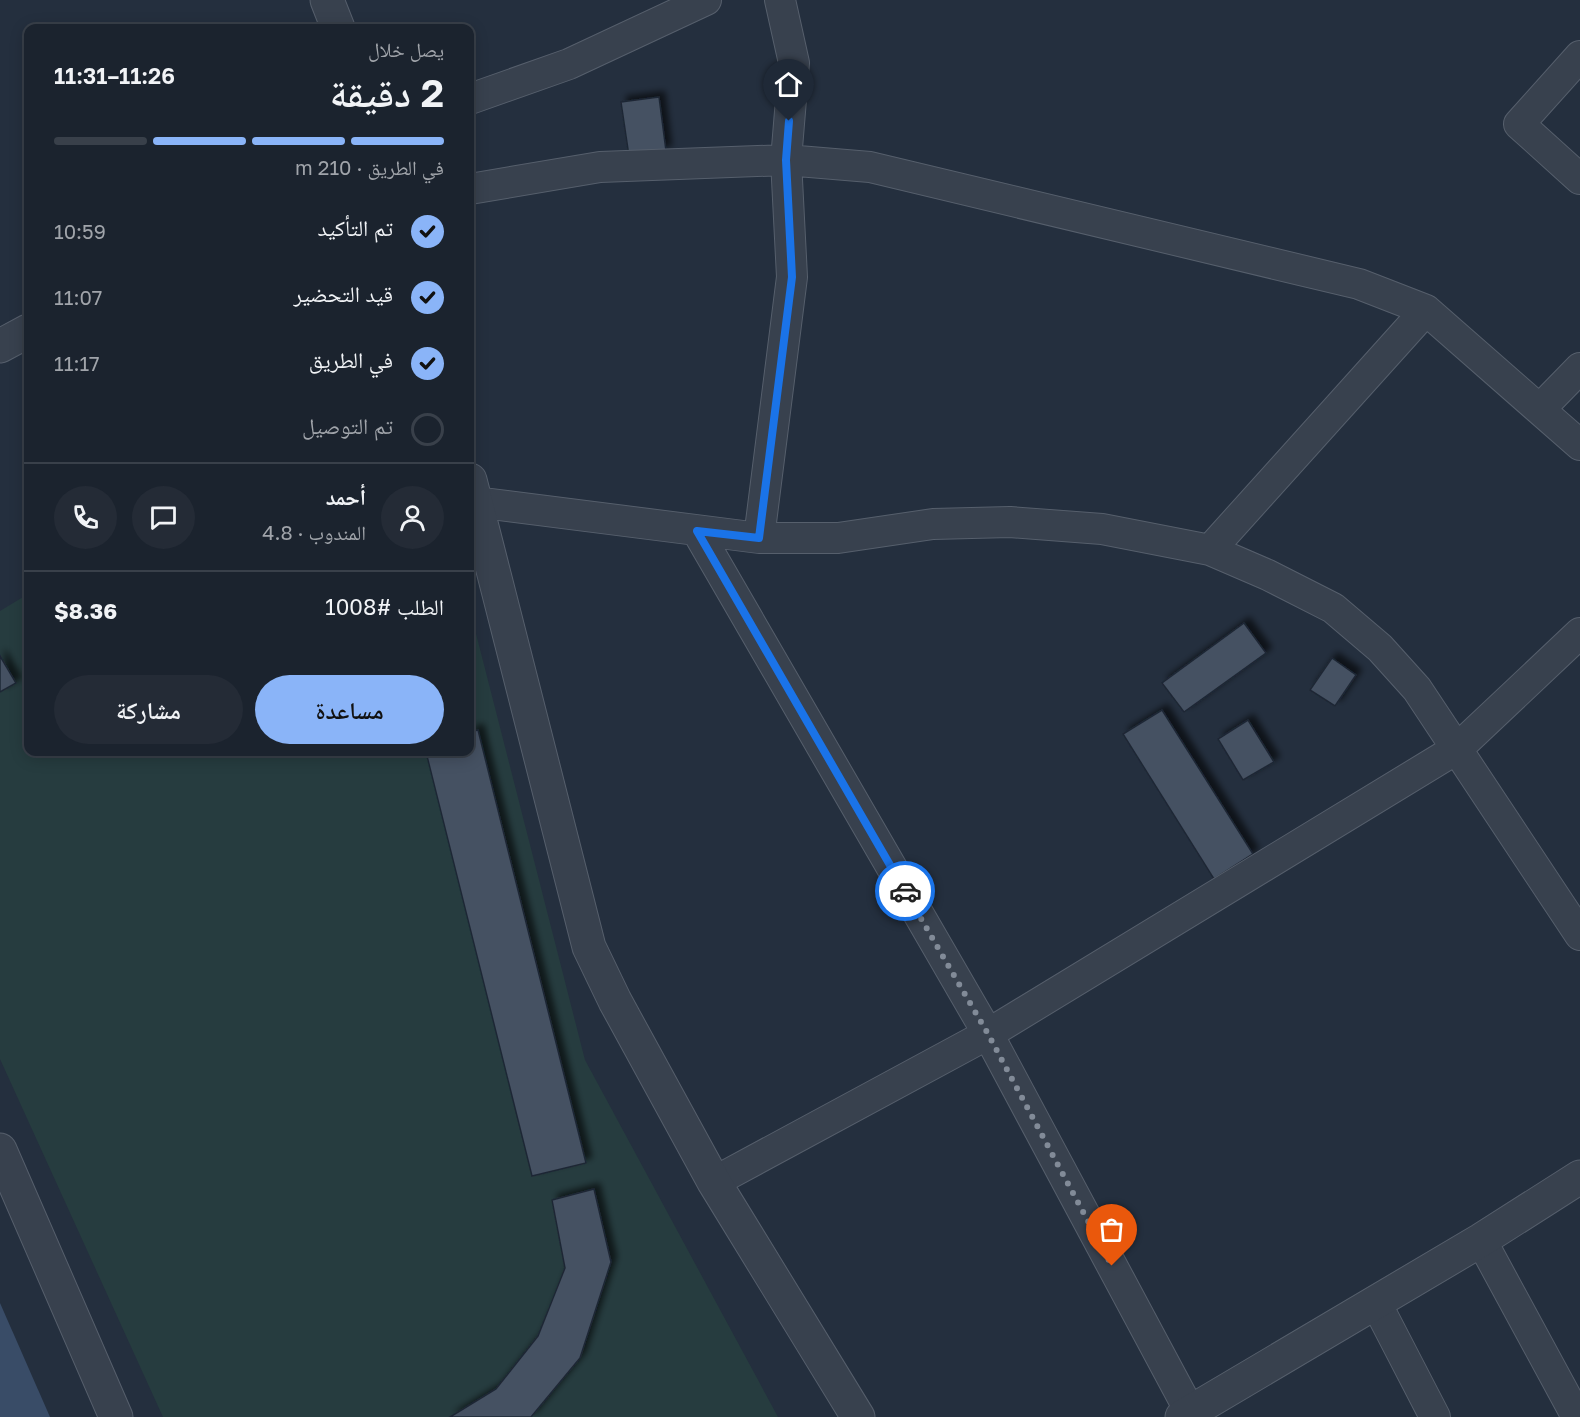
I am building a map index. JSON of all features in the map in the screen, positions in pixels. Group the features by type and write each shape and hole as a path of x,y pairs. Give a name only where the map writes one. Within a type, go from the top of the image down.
{"street":[{"path":"327,0 336,24"},
{"path":"474,98 569,64 706,0"},
{"path":"759,538 792,277 786,160 794,63 780,0"},
{"path":"1580,56 1519,124 1580,179"},
{"path":"474,188 600,167 786,160 881,170 1359,284 1426,310 1580,445"},
{"path":"1210,550 1426,310"},
{"path":"0,346 24,333"},
{"path":"1540,409 1580,368"},
{"path":"474,491 697,531 759,538 838,538 933,524 1010,522 1102,529 1210,550 1268,575 1333,608 1380,648 1417,689 1580,935"},
{"path":"474,499 589,947 615,1001 714,1182 858,1417"},
{"path":"697,531 988,1034 1188,1416 1481,1240 1580,1177"},
{"path":"714,1182 988,1034 1458,748 1580,633"},
{"path":"0,1150 116,1417"},
{"path":"1481,1240 1569,1410"},
{"path":"1376,1303 1435,1417"}],"green space":[{"path":"24,596 24,756 474,756 474,626 585,1060 778,1417 163,1417 0,1059 0,611"}],"water":[{"path":"0,1303 50,1417 0,1417"}],"building":[{"path":"659,97 666,151 629,156 621,102"},
{"path":"1244,623 1266,653 1184,712 1162,683"},
{"path":"0,656 16,683 0,692"},
{"path":"1332,658 1356,675 1335,706 1310,690"},
{"path":"1162,710 1253,854 1214,879 1123,734"},
{"path":"1248,720 1274,762 1243,780 1218,739"},
{"path":"478,730 586,1163 532,1176 427,756 474,756 474,731"},
{"path":"594,1189 611,1262 580,1358 531,1417 450,1417 496,1389 538,1336 565,1268 552,1200"}],"way so far":[{"path":"905,891 988,1034 1112,1266"}],"route":[{"path":"789,121 786,160 792,277 759,538 697,531 905,891"}]}
